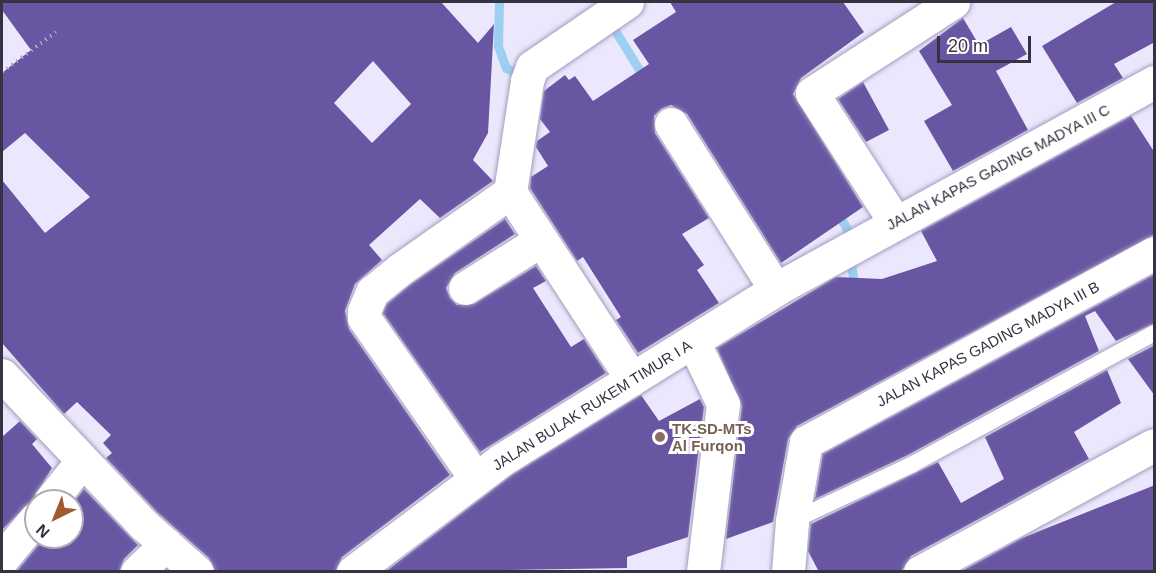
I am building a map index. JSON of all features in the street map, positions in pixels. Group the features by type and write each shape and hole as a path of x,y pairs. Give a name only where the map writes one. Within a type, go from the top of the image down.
{"street":[{"path":"627,2 532,67 527,81 510,192 632,379"},
{"path":"895,222 812,93 953,2"},
{"name":"JALAN KAPAS GADING MADYA III C","path":"850,247 1155,82"},
{"path":"671,124 776,290"},
{"path":"476,479 364,318 364,311 372,292 510,192"},
{"path":"465,288 541,240"},
{"name":"JALAN BULAK RUKEM TIMUR I A","path":"353,572 476,479 693,341 850,247"},
{"name":"JALAN KAPAS GADING MADYA III B","path":"792,521 806,442 1155,253"},
{"path":"693,341 723,404 703,572"},
{"path":"2,375 82,461 197,572"},
{"path":"920,572 1155,446"},
{"path":"60,489 82,461"},
{"path":"788,572 792,521"},
{"path":"2,559 24,532"},
{"path":"137,572 166,544"}],"lane":[{"path":"792,521 913,464 1155,333"}],"path":[{"path":"2,72 56,32"}],"building":[{"path":"2,2 441,2 478,43 494,24 488,133 473,160 493,181 440,218 420,199 369,245 382,260 355,284 345,311 349,329 450,475 342,557 335,572 215,572 209,558 157,512 106,458 112,453 103,443 111,435 77,402 64,414 2,343 2,180 45,233 90,197 25,133 2,152 2,73 31,50 2,10","holes":["373,61 411,104 372,143 334,103"]},
{"path":"670,2 843,2 864,32 801,78 793,94 863,207 781,263 687,114 671,105 661,109 654,116 655,133 709,218 682,234 704,265 697,270 719,303 638,353 616,320 621,317 583,257 577,261 530,188 531,177 548,166 536,147 537,141 550,132 540,119 544,91 565,75 569,80 575,76 593,101 649,64 633,40 676,12"},
{"path":"1116,2 1155,2 1155,42 1114,64 1123,78 1077,103 1042,46"},
{"path":"963,18 979,45 1011,27 1027,54 996,71 1028,130 953,171 924,121 952,105 919,51"},
{"path":"863,82 889,130 866,142 838,99"},
{"path":"1131,116 1155,153 1155,234 797,426 788,439 773,522 726,539 742,406 717,348 836,277 882,279 937,261 921,231"},
{"path":"505,219 515,234 455,273 446,288 450,298 457,305 474,304 536,266 546,281 533,288 571,347 584,339 606,373 480,452 383,313 387,304 410,285"},
{"path":"1155,274 1155,323 1116,341 1095,311 1085,316 1099,351 908,455 815,499 823,454"},
{"path":"1155,345 1155,396 1128,359"},
{"path":"1107,370 1121,403 1074,432 1089,459 911,556 901,572 819,572 808,551 811,524 938,462 961,503 1004,479 985,437"},
{"path":"641,395 659,421 700,399 704,407 688,537 627,557 627,568 385,572 512,475"},
{"path":"20,421 37,439 32,444 52,468 39,489 24,489 24,508 2,530 2,437"},
{"path":"1155,485 1155,572 960,572 1022,538"},
{"path":"84,489 138,545 124,559 119,572 16,572 35,549 84,549"}],"waterway":[{"path":"499,2 498,46 506,68 520,74"},
{"path":"608,26 611,24 645,79"},
{"path":"836,211 846,227 849,242"},
{"path":"850,256 855,290"}],"place":[{"name":"TK-SD-MTs Al Furqon","path":"660,437"}]}
